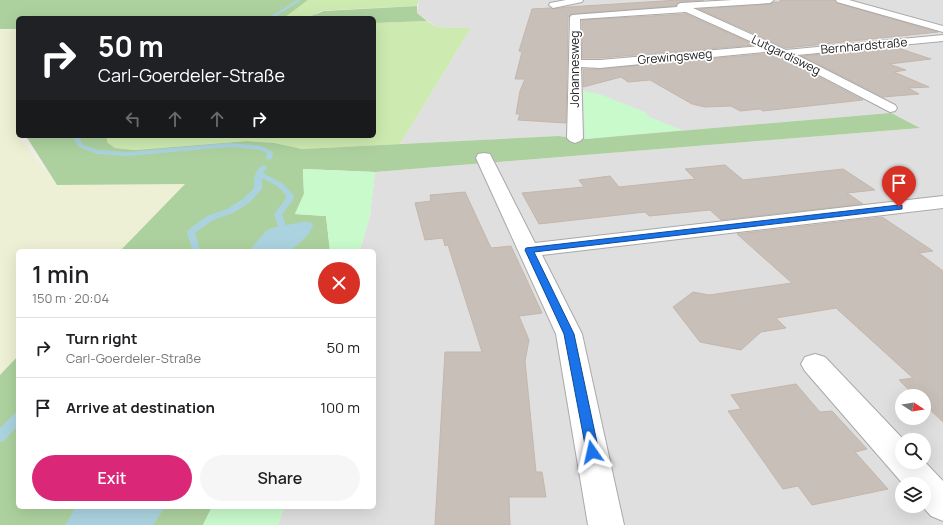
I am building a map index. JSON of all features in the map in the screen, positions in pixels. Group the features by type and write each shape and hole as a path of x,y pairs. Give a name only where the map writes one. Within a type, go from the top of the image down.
{"street":[{"path":"553,5 579,0"},
{"path":"684,8 770,0"},
{"name":"Bernhardstraße","path":"840,0 940,27"},
{"name":"Lutgardisweg","path":"684,8 780,51 890,108"},
{"name":"Johannesweg","path":"574,138 575,17 684,8"},
{"name":"Bernhardstraße","path":"780,51 943,38"},
{"name":"Grewingsweg","path":"575,63 600,64 780,51"},
{"path":"484,158 569,334 606,525"},
{"path":"529,250 943,202"},
{"path":"815,364 895,452"},
{"path":"910,469 943,504"}],"shaded area":[{"path":"419,0 943,0 943,525 278,525 283,509 376,509 376,249 361,249 370,216 375,172 920,128 585,139 558,136 400,144 471,28 436,27 417,13"}],"green space":[{"path":"0,0 308,0 287,16 16,16 16,29 0,29"},
{"path":"308,0 419,0 417,6 327,10 320,11 313,16 287,16"},
{"path":"417,6 417,13 427,21 376,23 376,16 312,16 324,11"},
{"path":"427,21 436,27 471,28 400,144 302,149 275,143 247,141 135,150 115,148 107,142 107,138 376,138 376,23"},
{"path":"0,30 16,30 16,138 20,138 57,185 186,184 122,249 16,249 16,358 0,375"},
{"path":"583,91 599,94 645,112 649,117 682,130 585,139"},
{"path":"891,113 920,128 375,172 303,169 304,194 295,214 326,216 330,249 122,249 185,184 57,185 27,138 107,138 107,142 115,148 135,150 247,141 275,143 302,149 558,136 585,139"},
{"path":"303,169 375,172 370,216 361,249 330,249 326,216 295,214 304,194"},
{"path":"16,358 16,509 211,509 203,525 0,525 0,375"},
{"path":"211,509 283,509 278,525 203,525"}],"water":[{"path":"302,222 309,222 313,224 310,232 292,249 251,249 266,231 272,228"},
{"path":"75,509 164,509 153,525 65,525"}],"building":[{"path":"679,0 704,0 681,2 676,6 571,14 568,17 566,123 518,120 520,114 516,114 520,91 525,79 515,79 522,52 519,51 532,9 553,9"},
{"path":"780,0 835,0 837,3 938,32 786,48 699,9 770,4 780,2"},
{"path":"686,14 755,45 600,58 582,58 582,20"},
{"path":"895,47 931,59 889,64 906,70 894,72 929,87 908,88 919,94 883,97 802,56"},
{"path":"773,53 863,100 763,111 760,109 740,111 731,106 705,107 692,104 650,80 628,82 621,77 583,87 583,69 600,69"},
{"path":"725,165 743,180 843,169 875,190 847,193 863,204 721,220 710,210 649,216 645,212 539,224 522,193 584,187 579,180 610,176 619,187 695,179 685,169"},
{"path":"465,192 491,248 511,246 542,313 519,316 529,340 525,361 536,472 542,472 546,497 509,497 510,525 435,525 445,352 482,352 448,245 445,246 443,238 425,240 415,203 431,201 430,195"},
{"path":"882,217 933,251 919,253 943,271 943,422 931,411 931,389 908,389 899,380 913,378 836,308 776,318 786,328 761,332 741,350 700,342 673,307 693,292 709,295 792,283 737,234"},
{"path":"796,384 820,412 832,411 867,449 855,452 888,489 812,505 798,486 783,489 728,411 741,409 731,395"}],"waterway":[{"path":"273,16 299,0"},
{"path":"76,138 81,146 97,152 128,154 230,145 261,148 270,152 269,158"},
{"path":"258,174 264,167"},
{"path":"196,249 191,232 210,218 230,211 246,201 258,189 258,174"},
{"path":"258,174 276,182 290,195 289,200 278,214 283,229 267,249"},
{"path":"0,437 16,419"}],"route":[{"path":"592,452 569,334 529,250 899,207"}]}
